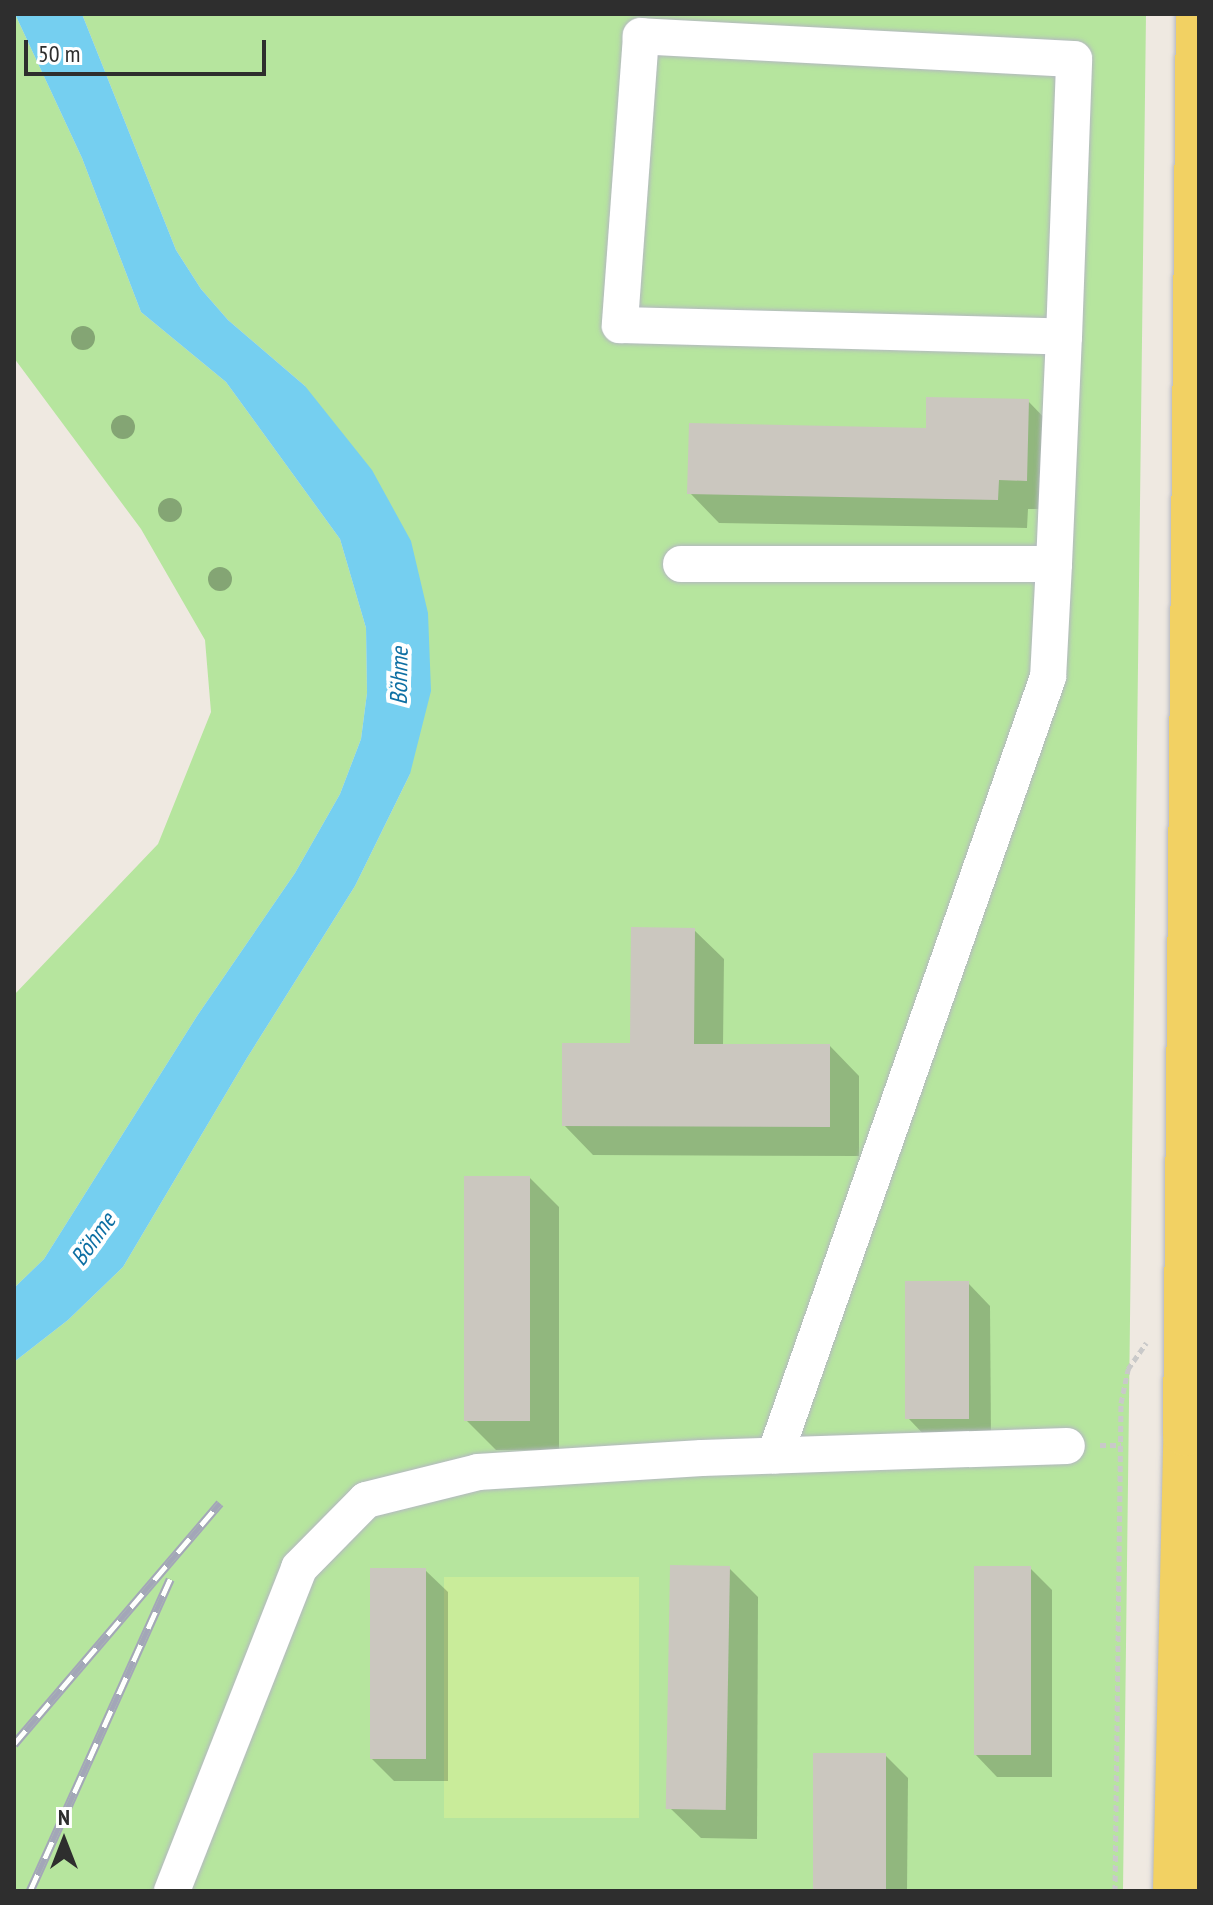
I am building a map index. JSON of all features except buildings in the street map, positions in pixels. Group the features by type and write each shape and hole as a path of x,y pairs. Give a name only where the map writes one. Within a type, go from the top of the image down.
{"main road":[{"path":"1175,1891 1185,1402 1198,14"}],"lane":[{"path":"775,1455 1048,677 1064,337 1074,59 641,36 620,325 1064,337"},
{"path":"681,564 1054,564"},
{"path":"172,1891 299,1568 366,1500 478,1472 775,1455 1067,1446"}],"path":[{"path":"1115,1891 1121,1403 1128,1369 1150,1333"}],"green space":[{"path":"15,14 82,158 141,312 226,382 340,539 366,628 367,693 361,739 340,794 295,873 197,1016 44,1259 14,1288 14,995 158,844 211,712 205,640 141,529 14,358"},
{"path":"82,14 1146,14 1123,1891 14,1891 14,1362 68,1320 123,1267 247,1058 355,886 410,774 305,386 228,320 201,289 176,250"},
{"path":"444,1577 639,1577 639,1818 444,1818"}],"water":[{"name":"Böhme","path":"15,14 82,14 176,250 201,289 228,320 305,386 372,470 411,541 428,613 431,691 410,774 355,886 247,1058 123,1267 68,1320 14,1362 14,1288 44,1259 197,1016 295,873 340,794 361,739 367,693 366,628 340,539 226,382 141,312 82,158"}],"railway":[{"path":"14,1744 220,1503"},
{"path":"30,1891 170,1579"}]}
